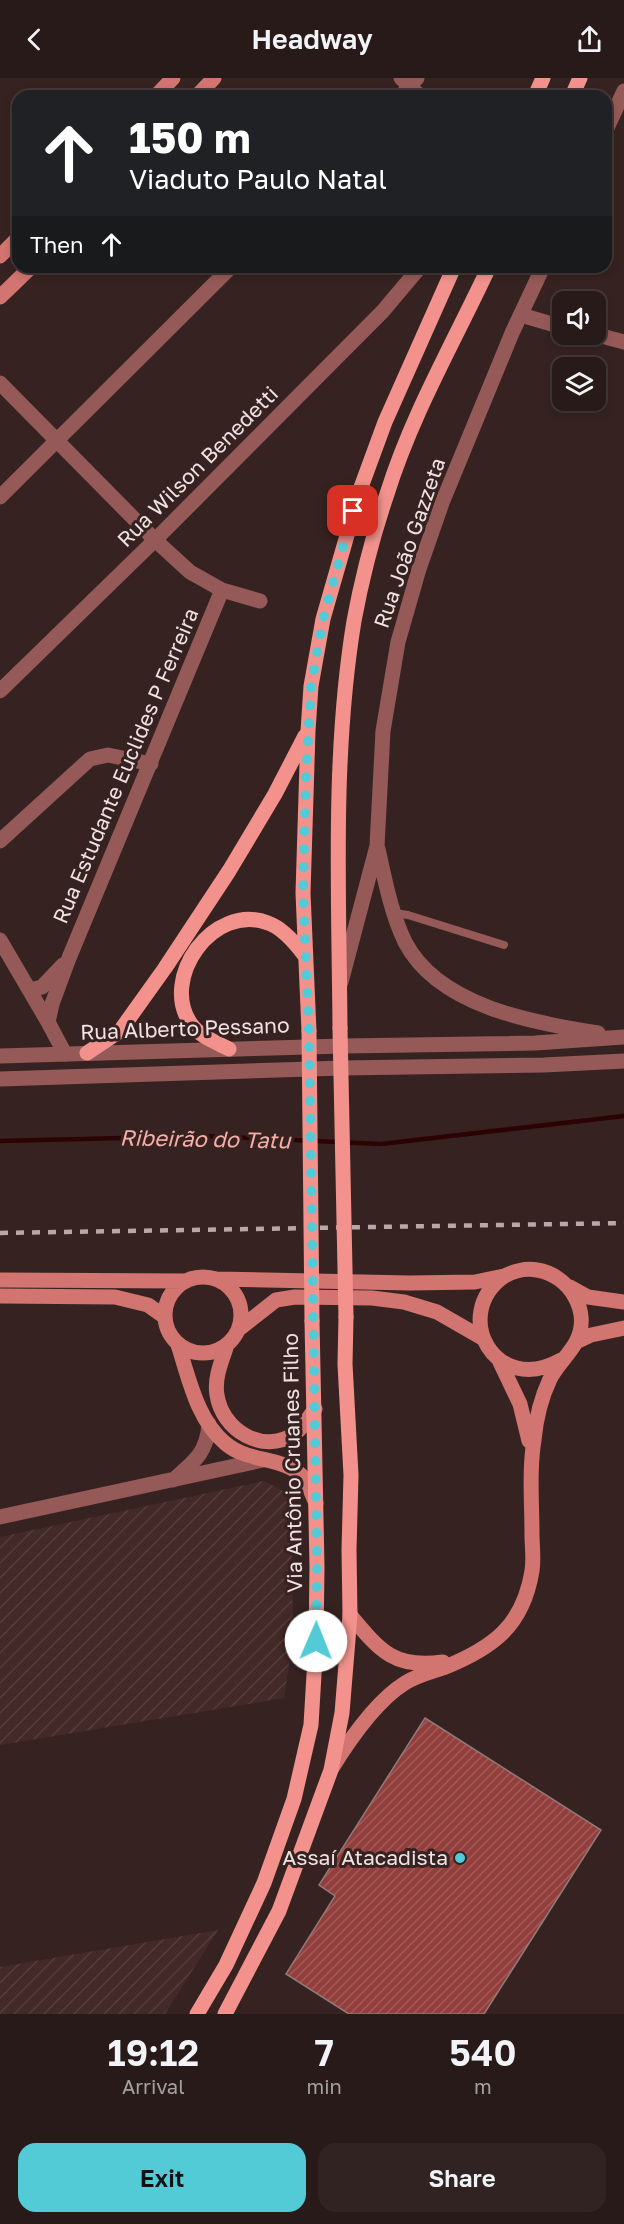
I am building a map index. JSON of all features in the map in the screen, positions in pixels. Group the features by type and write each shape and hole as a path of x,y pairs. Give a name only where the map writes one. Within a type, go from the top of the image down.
{"main road":[{"path":"162,90 173,78"},
{"path":"203,90 214,78"},
{"path":"0,256 12,244"},
{"path":"0,297 25,273"},
{"path":"306,956 303,893 308,730 311,686 323,619 360,490 385,422 451,273"},
{"path":"225,2014 279,1911 310,1833 331,1770 342,1713 350,1616 351,1475 345,1364 339,775 346,683 354,621 368,556 387,492 417,415 486,273"},
{"path":"478,292 493,273"},
{"path":"87,1053 120,1031 165,968 275,794 308,730"},
{"path":"229,1049 200,1034 192,1026 183,1007 184,977 188,964 201,942 221,927 233,922 266,922 288,938 306,956"},
{"name":"Via Antônio Cruanes Filho","path":"197,2014 226,1965 264,1883 294,1799 311,1725 317,1567 306,956"},
{"path":"0,1280 186,1281 200,1277 476,1282 517,1271 538,1270 558,1277 569,1287 588,1297 624,1302"},
{"path":"504,1276 491,1288 482,1304 480,1322 483,1339 499,1360 520,1404 531,1456"},
{"path":"216,1279 229,1287 238,1299 241,1314 239,1329"},
{"path":"186,1281 170,1296 165,1317 167,1328 178,1345 197,1401 209,1424 225,1443 245,1455 282,1463 292,1468 305,1480 316,1503"},
{"path":"331,1770 351,1737 379,1706 405,1683 464,1660 490,1645 511,1625 525,1600 533,1569 531,1456 537,1418 551,1378 561,1360 576,1342 580,1328 580,1313 569,1287"},
{"path":"0,1296 115,1297 148,1305 165,1317"},
{"path":"315,1409 296,1433 278,1442 264,1443 250,1439 237,1430 220,1408 216,1394 218,1375 227,1345 239,1329 276,1300 372,1298 404,1302 437,1312 483,1339"},
{"path":"576,1342 591,1335 624,1328"},
{"path":"178,1345 203,1354 216,1352 227,1345"},
{"path":"499,1360 514,1368 530,1371 547,1368 561,1360"},
{"path":"350,1616 386,1654 404,1661 427,1664 464,1660"}],"street":[{"path":"612,116 624,91"},
{"path":"0,497 225,273"},
{"name":"Rua Wilson Benedetti","path":"0,691 155,540 383,311 415,273"},
{"name":"Rua João Gazzeta","path":"340,987 377,846 383,731 398,642 419,569 442,503 540,273"},
{"path":"521,315 552,324"},
{"path":"606,337 624,342"},
{"path":"0,383 155,540 190,572 222,590 260,601"},
{"name":"Rua Estudante Euclides P Ferreira","path":"48,1022 52,1004 69,958 222,590"},
{"path":"0,841 90,759 108,755 151,764"},
{"path":"377,846 394,913 406,944 430,975 446,987 498,1009 540,1022 624,1037"},
{"path":"0,940 65,1054"},
{"name":"Rua Estudante Euclides P Ferreira","path":"30,990 42,987 69,958"},
{"name":"Rua Alberto Pessano","path":"0,1056 535,1043 624,1037"},
{"name":"Rua Alberto Pessano","path":"0,1079 624,1061"},
{"path":"170,1482 195,1461 204,1449 208,1439 209,1424"},
{"path":"0,1518 263,1460"}],"lane":[{"path":"394,913 408,915 504,945"}],"shaded area":[{"path":"264,1481 291,1495 293,1638 284,1698 0,1745 0,1537"},
{"path":"218,1930 165,2014 0,2014 0,1967"}],"building":[{"name":"Assaí Atacadista","path":"425,1718 601,1830 484,2014 349,2014 286,1974 335,1896 319,1885"}],"waterway":[{"name":"Ribeirão do Tatu","path":"0,1141 204,1136 381,1144 624,1116"}],"railway":[{"path":"0,1233 624,1223"}],"place":[{"name":"Assaí Atacadista","path":"460,1858"}],"route":[{"path":"316,1641 317,1567 309,1031 303,893 306,777 311,686 323,619 353,511"}]}
